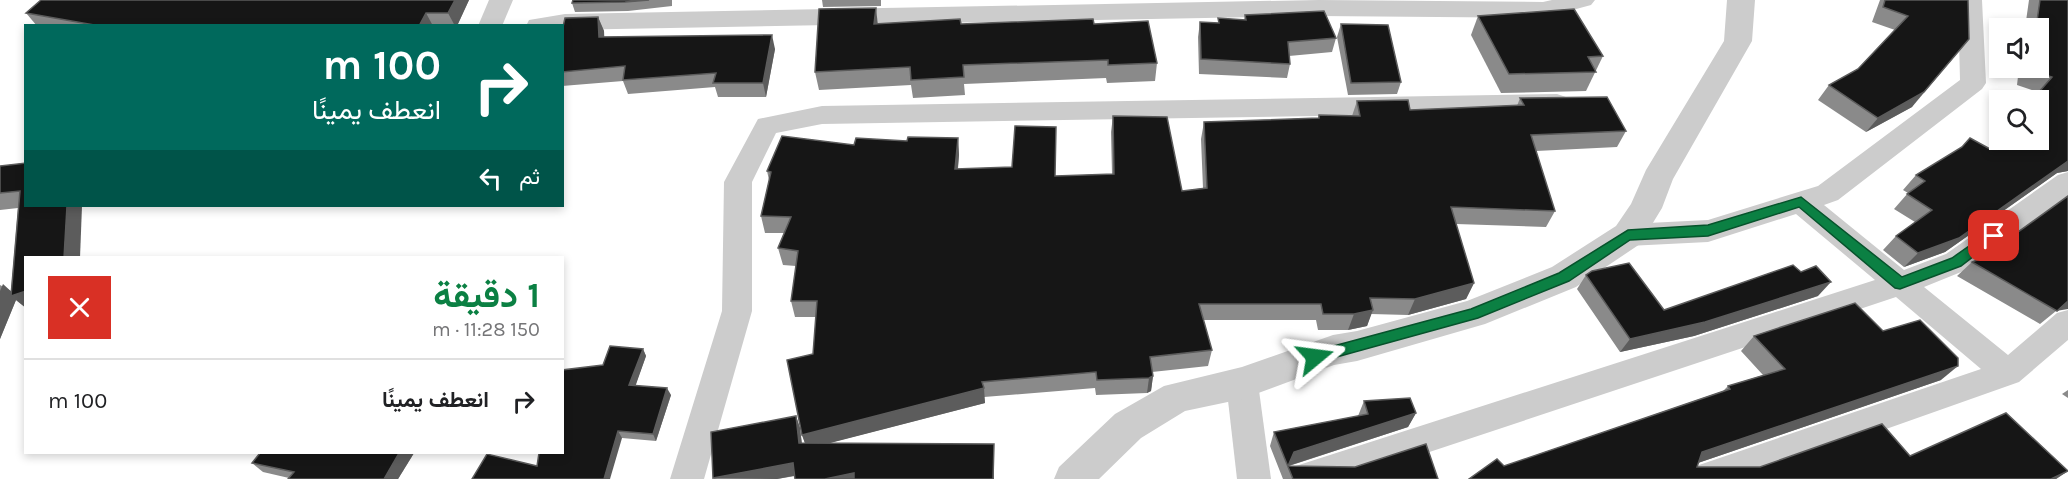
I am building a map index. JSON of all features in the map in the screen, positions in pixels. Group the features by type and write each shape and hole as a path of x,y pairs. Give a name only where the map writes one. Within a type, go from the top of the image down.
{"street":[{"path":"491,24 501,0"},
{"path":"552,24 1319,8 1543,10 1583,0"},
{"path":"1073,479 1128,426 1177,397 1242,384 1333,350 1473,314 1564,277 1628,235 1646,208 1657,178 1738,41 1741,0"},
{"path":"1628,235 1708,231 1828,193 1973,83 1970,0"},
{"path":"687,479 737,311 738,182 767,126 822,115 1587,102"},
{"path":"1302,479 1900,284 1956,262 2068,182"},
{"path":"1801,202 2008,373"},
{"path":"1702,479 2008,373 2068,322"},
{"path":"1242,384 1254,479"}],"building":[{"path":"41,0 455,0 448,13 426,13 420,24 89,24 26,13"},
{"path":"573,0 649,0 572,3"},
{"path":"1885,0 1968,0 1969,39 1924,92 1878,118 1829,85 1858,69 1908,16 1883,7"},
{"path":"2040,0 2068,0 2068,161 1959,238 1918,253 1896,236 1932,210 1907,194 1925,181 1916,175 1962,147 1970,138 1989,150 2049,150 2049,90 2041,90 2052,77 2049,76 2049,18 2037,18"},
{"path":"876,8 874,24 960,19 961,24 1093,19 1094,24 1148,21 1157,63 1108,65 1108,60 963,65 964,77 911,80 910,67 815,72 819,9"},
{"path":"1574,9 1603,56 1588,57 1596,72 1509,74 1478,16"},
{"path":"1324,11 1336,38 1288,42 1290,64 1201,59 1200,22 1219,23 1218,18 1246,20 1245,15"},
{"path":"598,17 599,37 772,35 763,83 713,83 716,73 623,80 625,66 564,72 565,18"},
{"path":"1341,24 1388,25 1401,82 1351,83"},
{"path":"1607,97 1626,131 1531,135 1555,211 1451,207 1474,283 1415,299 1370,298 1373,310 1354,314 1323,314 1321,304 1199,304 1212,350 1150,357 1153,376 1149,378 1097,380 1096,372 982,382 984,388 802,435 787,360 813,354 817,301 791,301 798,251 778,248 791,217 761,216 771,172 767,171 782,136 854,145 856,138 907,141 908,137 958,138 955,169 1012,167 1015,126 1056,127 1055,176 1114,174 1113,116 1167,117 1182,191 1207,188 1204,122 1319,118 1319,115 1360,116 1357,101 1408,100 1410,110 1524,105 1520,98"},
{"path":"24,163 24,207 67,207 64,256 24,256 24,292 11,296 20,191 0,193 0,166"},
{"path":"2068,196 2068,301 2057,311 1972,262 1982,258"},
{"path":"1629,263 1664,310 1793,265 1801,272 1816,266 1831,282 1705,322 1630,339 1586,275 1592,271"},
{"path":"1855,303 1883,331 1920,320 1958,358 1958,366 1702,452 1697,467 1760,467 1882,424 1910,456 2006,413 2068,471 2051,479 1469,479 1497,459 1504,466 1730,389 1728,386 1785,369 1754,336"},
{"path":"610,346 643,349 629,385 667,388 653,434 618,431 604,479 472,479 487,454 537,466 539,454 564,454 564,370 603,365"},
{"path":"1410,398 1416,413 1294,452 1288,466 1355,467 1426,444 1438,479 1293,479 1274,432 1368,414 1364,401"},
{"path":"796,416 799,443 994,444 993,479 854,479 854,473 825,479 795,479 793,463 713,478 711,432"},
{"path":"259,454 398,454 384,479 288,479 294,472 252,463"}],"route":[{"path":"1315,357 1333,350 1357,346 1473,314 1564,277 1628,235 1708,231 1801,202 1900,284 1956,262 1994,236"}]}
